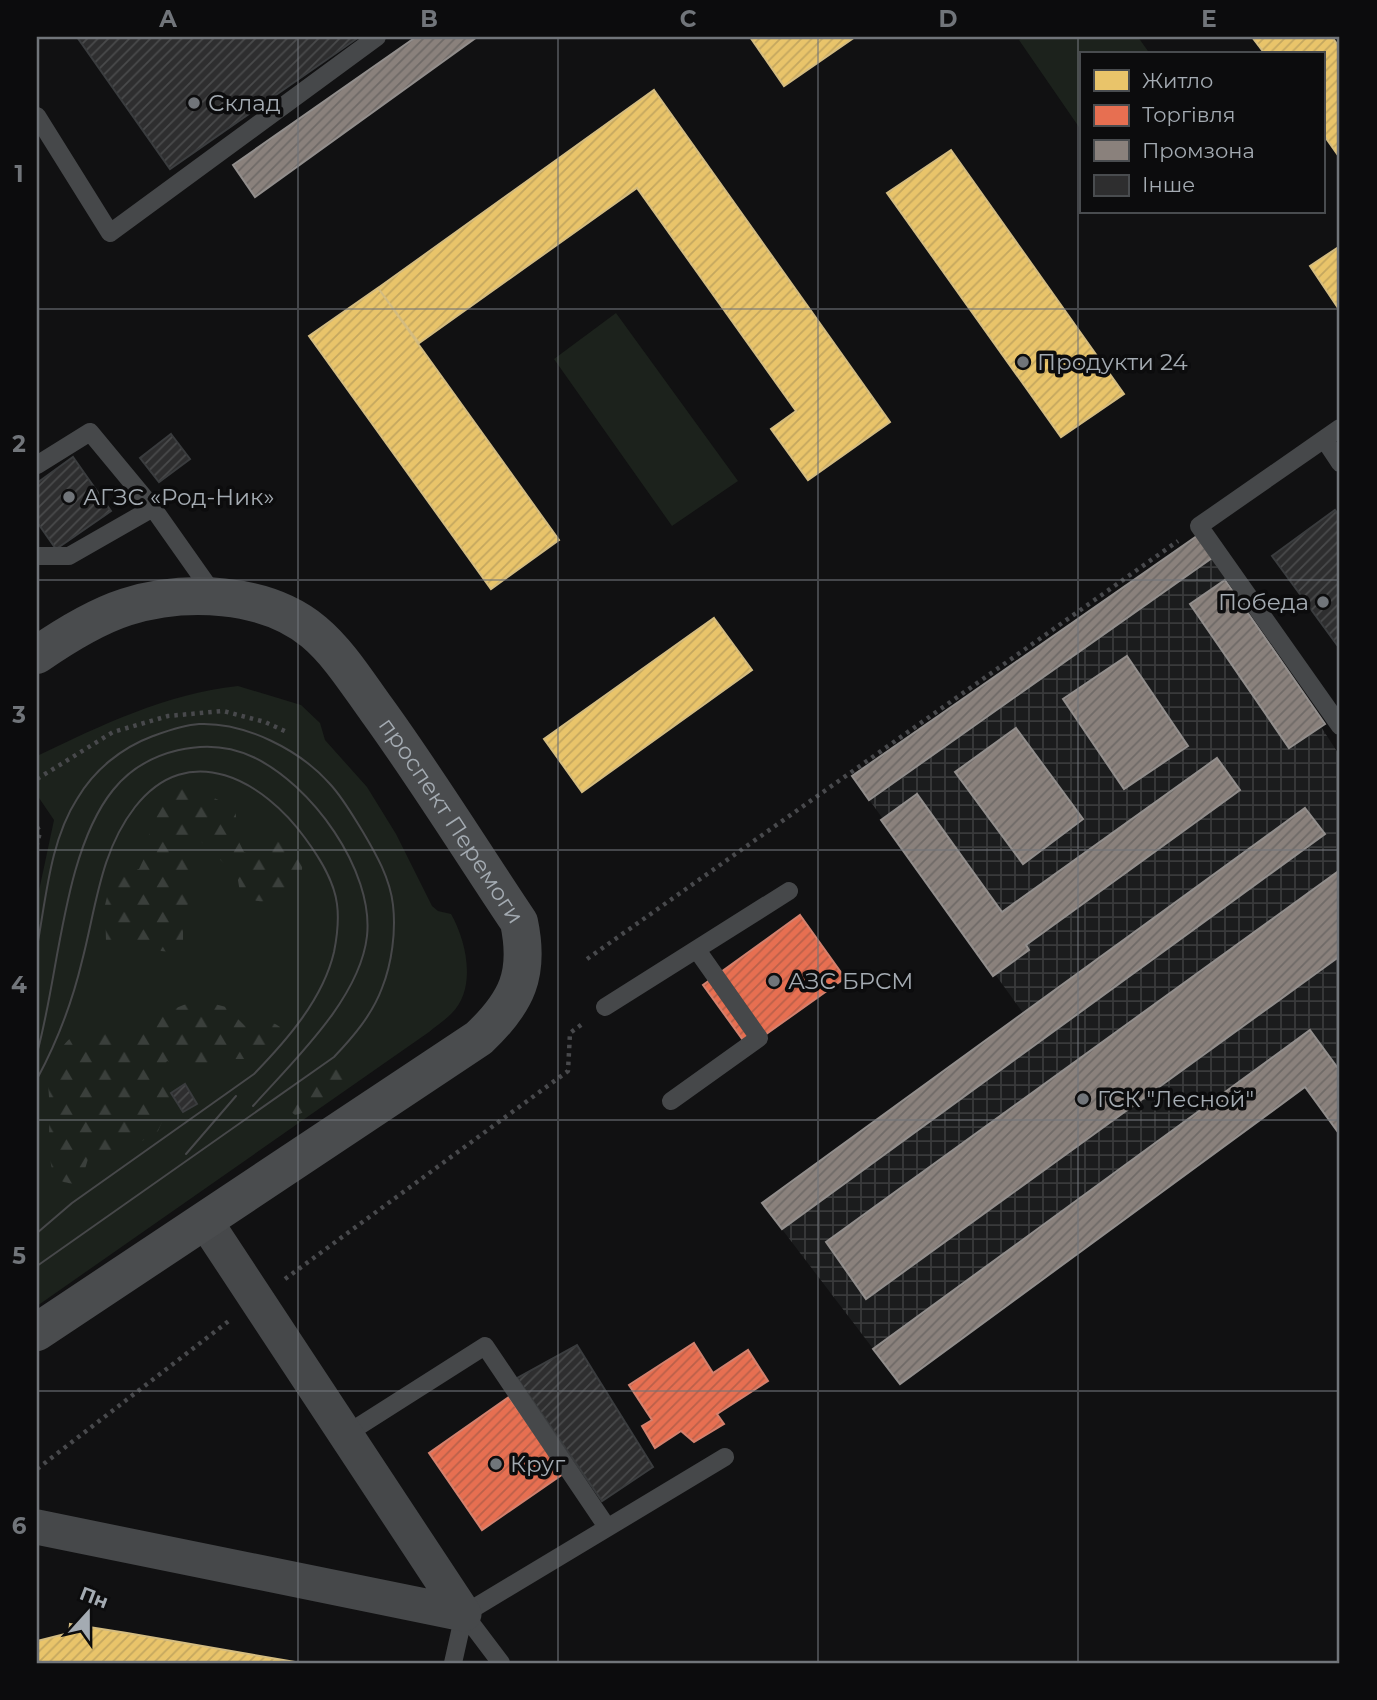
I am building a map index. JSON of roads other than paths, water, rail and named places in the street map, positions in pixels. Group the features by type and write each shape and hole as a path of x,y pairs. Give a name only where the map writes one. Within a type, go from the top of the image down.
{"main road":[{"name":"проспект Перемоги","path":"37,1332 479,1038 503,1016 519,981 525,953 519,922 395,735 337,657 314,631 284,613 249,602 216,597 166,598 124,608 38,650"}],"street":[{"path":"205,1221 255,1301 464,1614"},
{"path":"37,1527 464,1614"}],"lane":[{"path":"37,116 110,233 377,37"},
{"path":"1340,428 1199,526 1340,726"},
{"path":"37,465 90,432 153,508 216,597"},
{"path":"1324,439 1340,463"},
{"path":"37,556 69,556 153,508"},
{"path":"605,1007 789,891"},
{"path":"671,1101 759,1038 696,950"},
{"path":"345,1435 485,1346 607,1527"},
{"path":"453,1663 464,1614 725,1457"},
{"path":"464,1614 500,1663"}],"tram line":[{"path":"37,947 55,852 68,815 84,788 100,769 130,747 175,728 199,724 253,733 287,750 318,772 344,801 373,849 386,876 393,905 392,947 382,988 361,1025 334,1057 37,1266"},
{"path":"37,1053 64,916 83,846 96,816 126,776 159,756 197,747 235,750 275,770 316,808 349,857 360,884 366,910 367,936 362,960 352,983 322,1028 253,1106"},
{"path":"37,1079 74,992 107,862 123,824 135,807 156,786 179,775 202,771 225,775 269,799 288,817 310,845 333,886 337,904 334,952 313,1002 291,1033 254,1074 72,1203 37,1233"},
{"path":"186,1154 236,1096"}],"place":[{"name":"Склад","path":"194,103"},
{"name":"Продукти 24","path":"1023,362"},
{"name":"АГЗС «Род-Ник»","path":"69,497"},
{"name":"Победа","path":"1323,602"},
{"name":"АЗС БРСМ","path":"774,981"},
{"name":"ГСК \"Лесной\"","path":"1083,1099"},
{"name":"Круг","path":"496,1464"}]}
